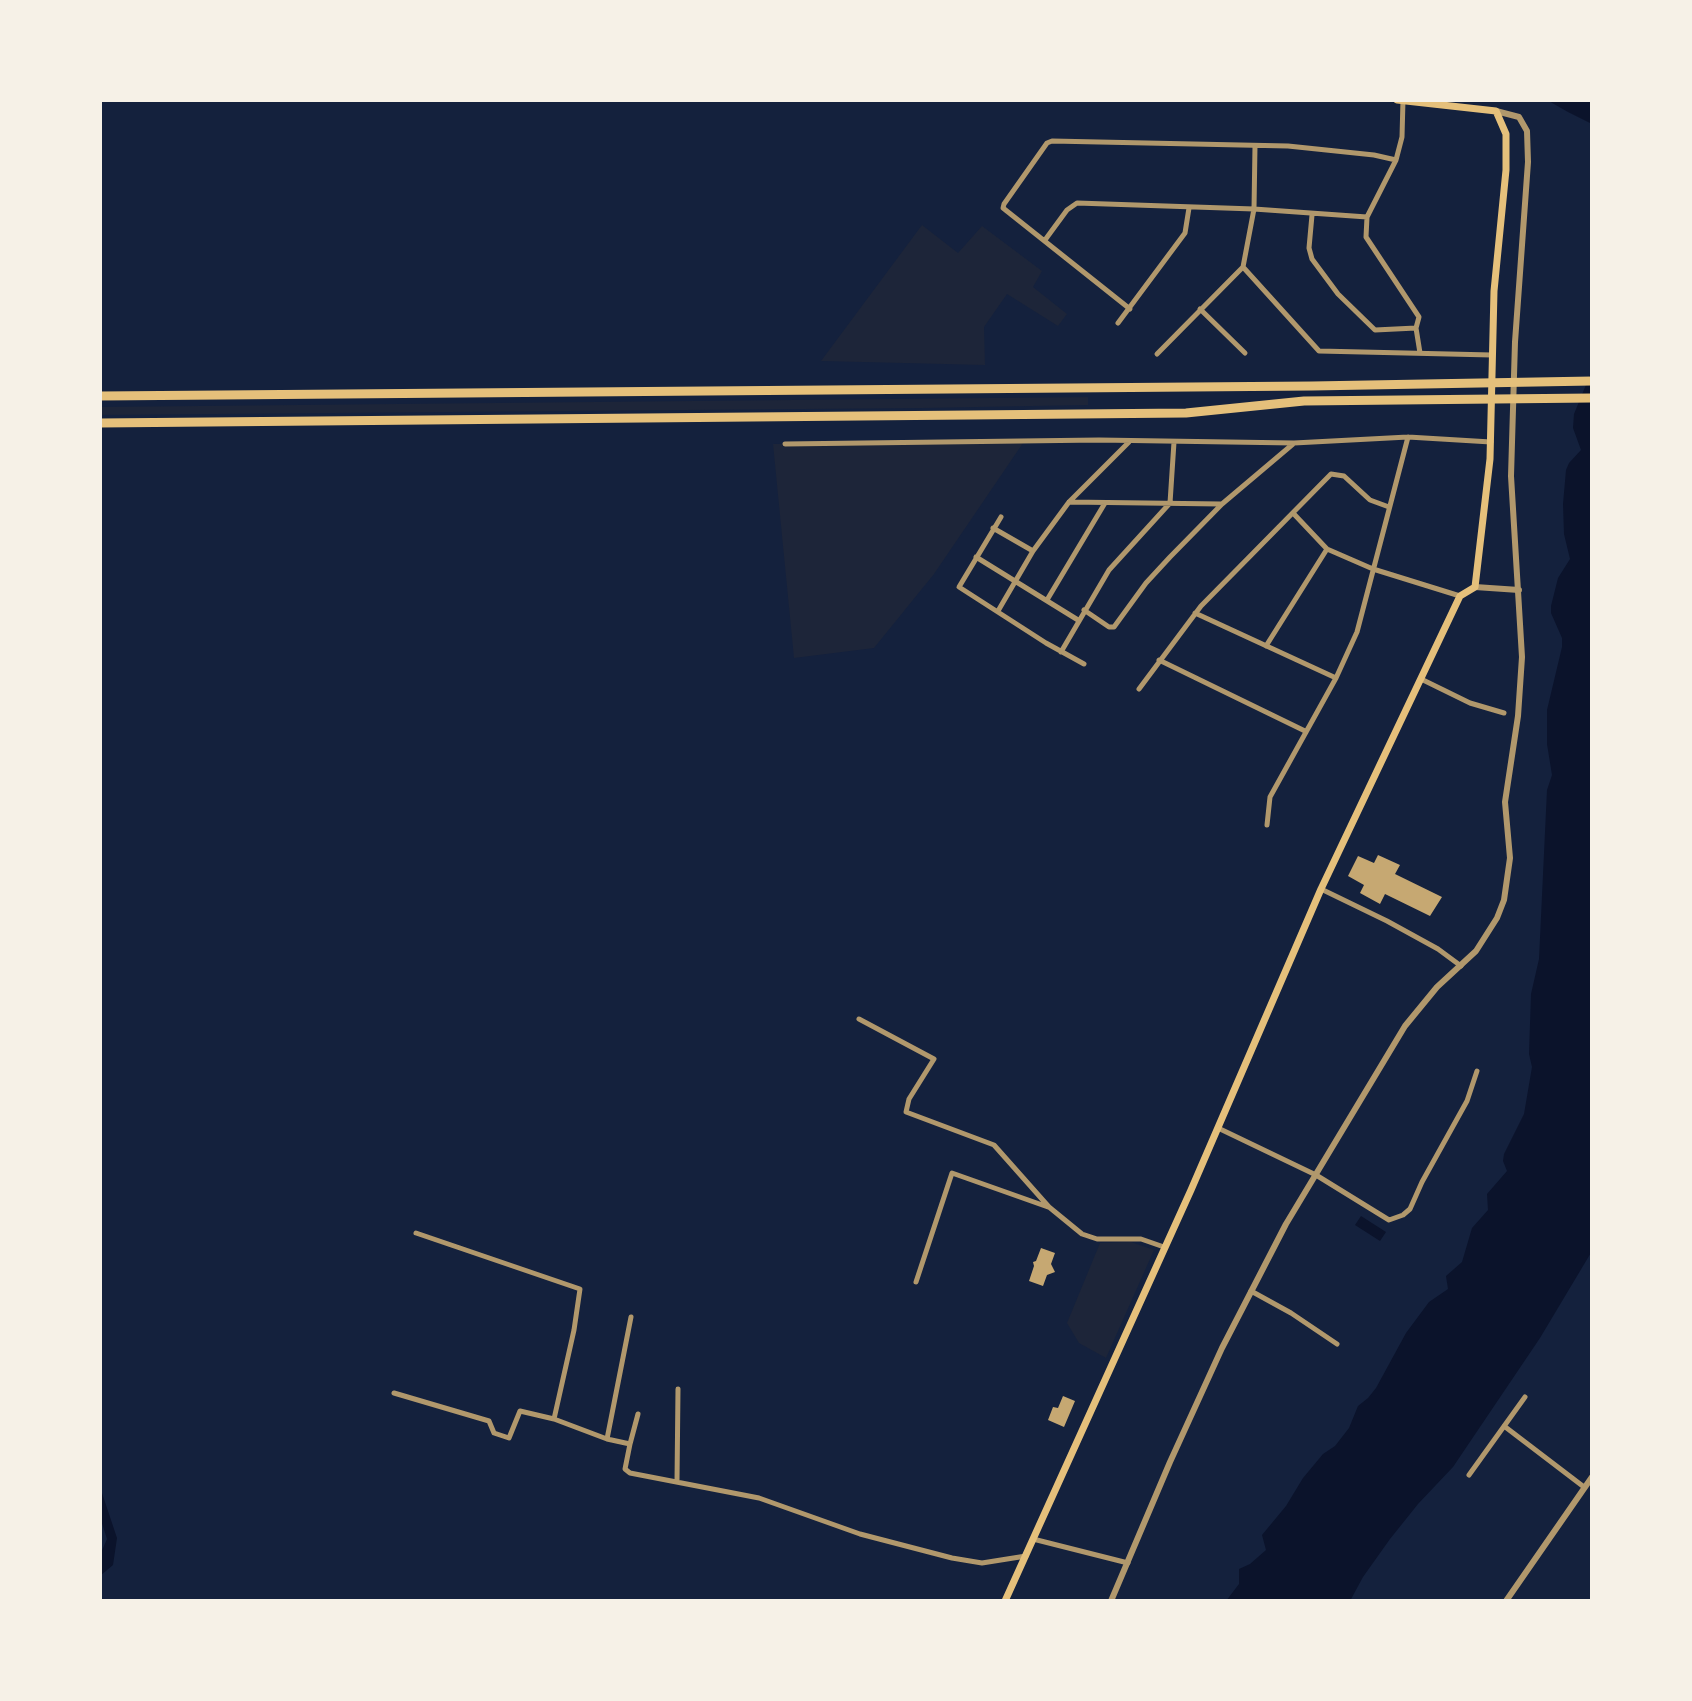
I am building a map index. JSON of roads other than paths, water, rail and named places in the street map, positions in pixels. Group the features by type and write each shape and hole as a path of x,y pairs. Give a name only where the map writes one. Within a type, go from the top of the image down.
{"highway":[{"path":"100,396 1282,387 1592,381"},
{"path":"100,423 1186,413 1304,401 1592,398"}],"main road":[{"path":"1005,1601 1218,1128 1321,889 1460,596 1475,587 1491,442 1494,291 1506,134 1496,111 1400,100"}],"street":[{"path":"1400,100 1402,137 1396,160 1367,217 1366,240 1419,317 1416,328 1420,353"},
{"path":"1111,1601 1170,1462 1251,1291 1405,1026 1437,987 1476,951 1497,918 1508,880 1510,858 1505,802 1519,707 1522,657 1511,476 1515,342 1528,162 1527,131 1519,117 1496,111"},
{"path":"1130,309 1003,207 1047,143 1303,147 1396,160"},
{"path":"1157,354 1243,267 1254,209 1255,146"},
{"path":"1045,240 1067,210 1077,203 1254,209 1367,217"},
{"path":"1118,323 1185,233 1189,208"},
{"path":"1312,215 1309,248 1312,259 1338,294 1375,330 1416,328"},
{"path":"1243,267 1319,351 1492,355"},
{"path":"1200,309 1245,353"},
{"path":"785,444 1294,443 1408,437 1491,442"},
{"path":"1267,825 1270,797 1336,678 1357,632 1408,437"},
{"path":"998,611 1033,551 1069,502 1130,441"},
{"path":"1061,652 1109,570 1170,503 1174,442"},
{"path":"1084,610 1109,627 1114,627 1146,583 1222,504 1294,443"},
{"path":"1139,689 1195,613 1331,474 1337,473 1370,500 1389,507"},
{"path":"1069,502 1222,504"},
{"path":"1047,600 1105,503"},
{"path":"1293,513 1327,549 1373,569 1460,596"},
{"path":"1001,517 959,587 1084,664"},
{"path":"993,528 1033,551"},
{"path":"1266,646 1327,549"},
{"path":"976,557 1078,620"},
{"path":"1475,587 1519,590"},
{"path":"1195,613 1336,678"},
{"path":"1159,660 1305,731"},
{"path":"1420,678 1470,703 1504,713"},
{"path":"1321,889 1438,949 1461,966"},
{"path":"859,1019 934,1059 909,1099 906,1112 994,1145 1049,1207 1082,1234 1097,1239 1141,1239 1164,1247"},
{"path":"1218,1128 1316,1175 1389,1220 1410,1209 1467,1101 1477,1071"},
{"path":"916,1282 952,1173 1049,1207"},
{"path":"416,1233 580,1289 554,1419"},
{"path":"1251,1291 1337,1344"},
{"path":"607,1439 631,1317"},
{"path":"677,1481 678,1389"},
{"path":"394,1393 489,1421 494,1433 509,1438 520,1411 630,1444"},
{"path":"1469,1475 1525,1397"},
{"path":"638,1414 625,1469 630,1473 759,1498 860,1534 952,1558 982,1563 1027,1556"},
{"path":"1504,1426 1584,1487"},
{"path":"1506,1601 1592,1477"},
{"path":"1033,1539 1128,1563"}]}
